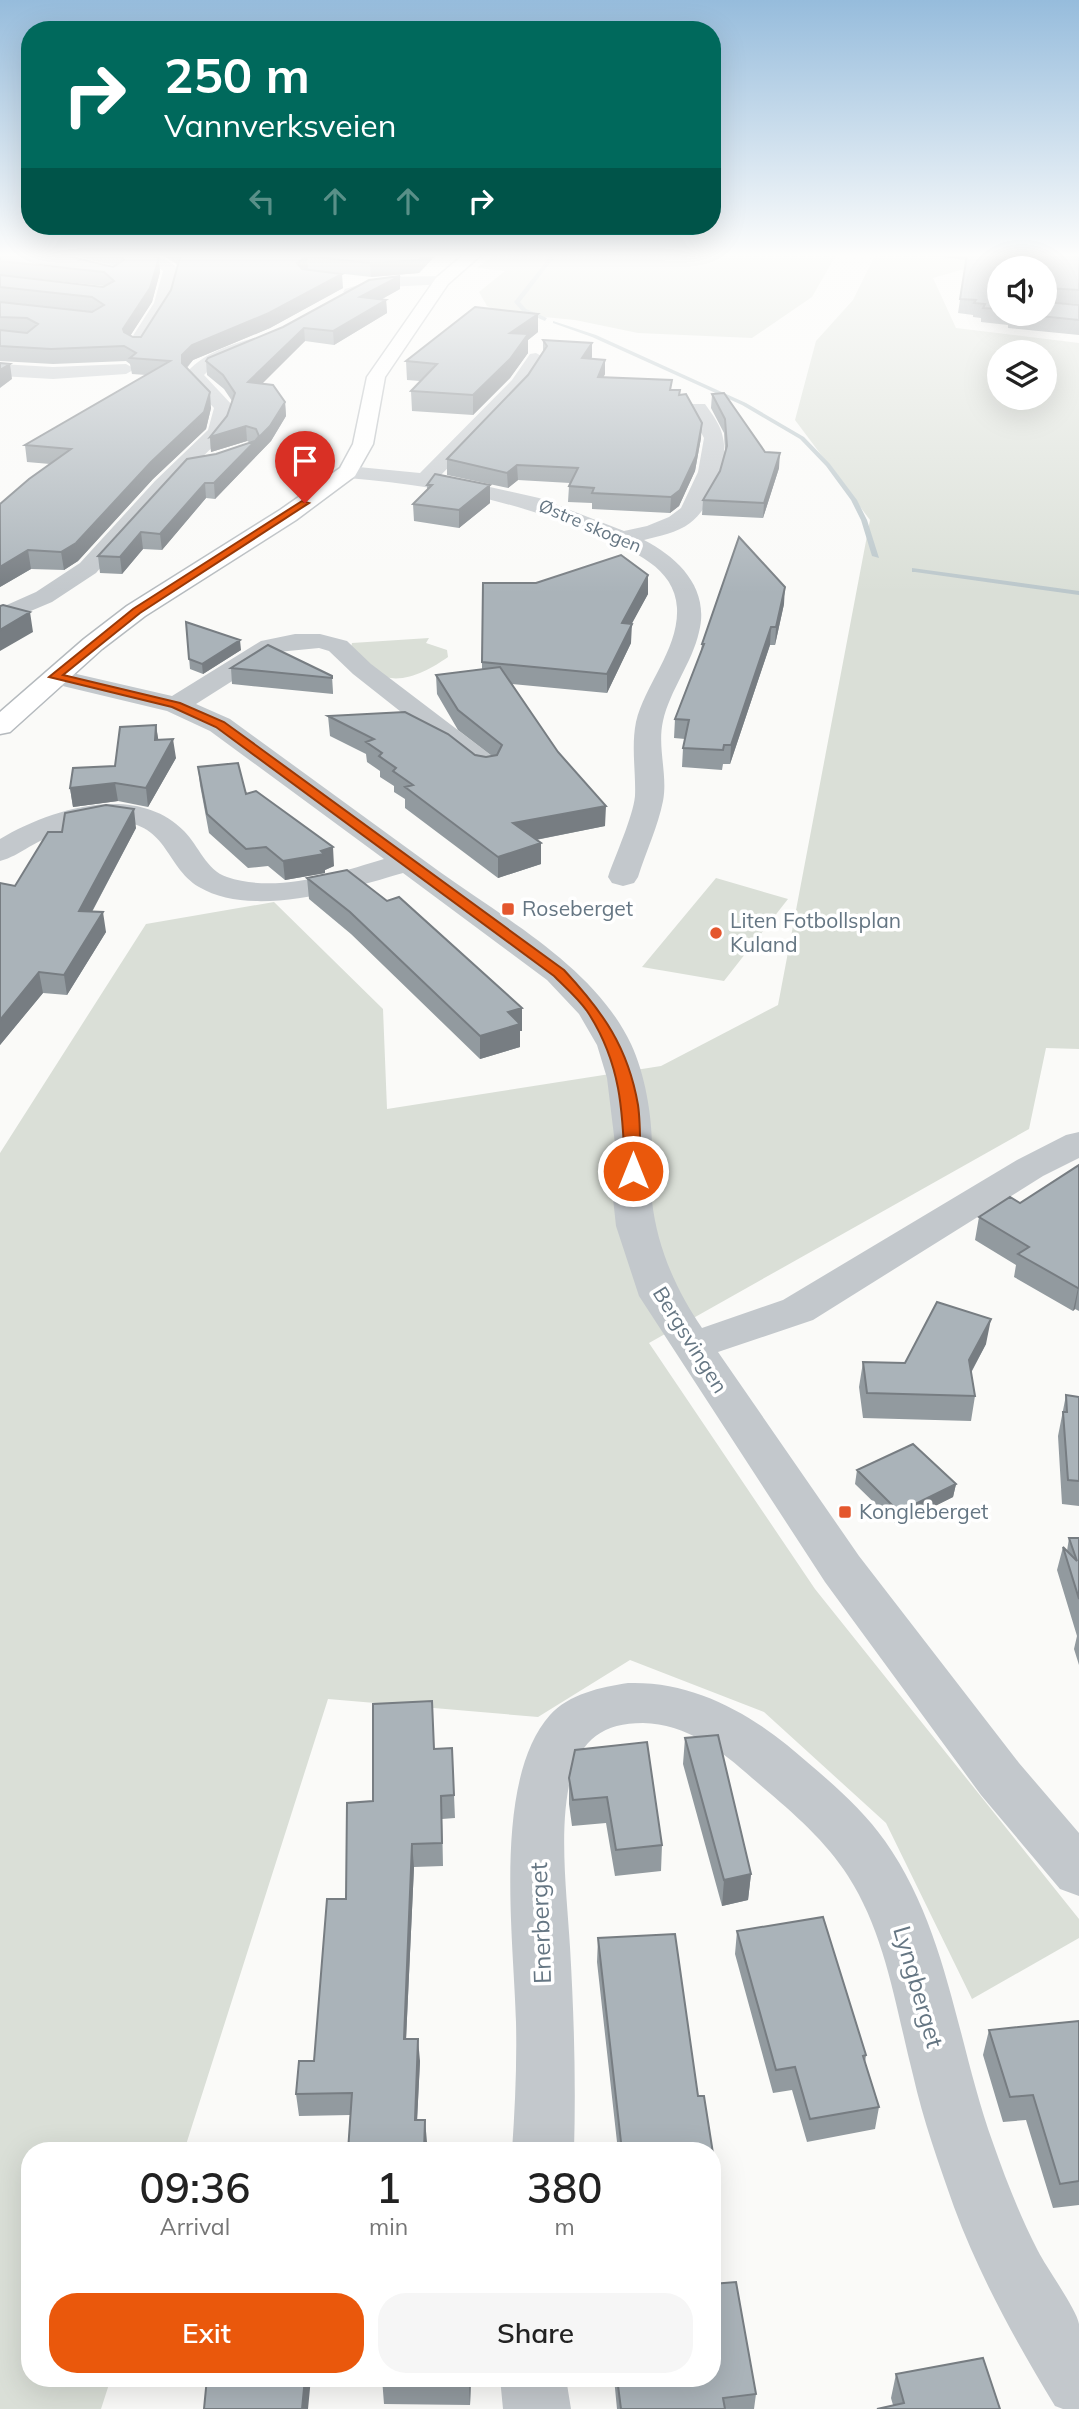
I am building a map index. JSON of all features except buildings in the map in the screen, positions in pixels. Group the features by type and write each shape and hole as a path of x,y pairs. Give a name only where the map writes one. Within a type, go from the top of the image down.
{"main road":[{"path":"0,726 136,611 288,515 348,472 363,444 376,377 383,367"}],"street":[{"path":"0,617 44,597 88,568 162,485 216,433 224,412 221,401 195,378 195,372 201,367"},
{"path":"425,480 519,384 530,367"},
{"path":"0,370 53,373 126,369"},
{"path":"626,538 676,523 690,512 711,465 714,442 712,432 698,408"},
{"path":"184,466 219,460"},
{"name":"Østre skogen","path":"348,472 485,489 525,499 626,538 653,554 674,571 686,589 690,616 687,632 650,719 647,737 649,799 623,877"},
{"path":"176,705 270,646 295,641 320,641 338,646 362,669 487,767"},
{"name":"Bergsvingen","path":"55,677 176,705 220,725 559,973 592,1008 603,1025 621,1067 631,1106 634,1144 632,1198 643,1254 659,1296 783,1483 890,1634 1000,1779 1079,1872"},
{"path":"0,852 26,835 58,822 115,813 141,817 166,829 201,874 216,884 234,889 272,891 316,886 409,862"},
{"path":"691,1346 798,1310 1030,1168 1079,1143"},
{"name":"Lyngberget","path":"591,1713 614,1705 654,1703 688,1712 728,1731 771,1763 819,1806 849,1837 874,1869 905,1933 922,1988 951,2108 988,2212 1018,2283 1079,2382"},
{"name":"Enerberget","path":"543,2142 546,2077 539,1879 541,1806 545,1778 558,1745 571,1726 591,1713"},
{"path":"534,2387 537,2409"}],"shaded area":[{"path":"809,367 987,367 987,410 1057,410 1057,367 1079,367 1079,1049 1046,1048 1029,1129 649,1343 815,1589 1079,1919 1079,1938 972,1999 886,1823 764,1712 630,1660 538,1717 328,1699 187,2142 21,2142 21,2387 108,2387 101,2409 0,2409 0,1153 146,924 274,902 383,1009 387,1109 661,1066 778,1005 870,520 795,420"},
{"path":"429,638 426,643 447,650 448,657 422,672 404,678 385,677 376,673 350,651 352,643"},
{"name":"Liten Fotbollsplan Kuland","path":"716,878 788,899 724,981 642,967"}],"waterway":[{"path":"663,367 744,404 802,438 828,465 854,500 876,556"},
{"path":"915,570 1079,593"}],"place":[{"name":"Roseberget","path":"508,909"},
{"name":"Liten Fotbollsplan Kuland","path":"716,933"},
{"name":"Kongleberget","path":"845,1512"}],"route":[{"path":"305,503 136,611 55,677 176,705 220,725 559,973 592,1008 614,1045 631,1106 633,1171"}]}
